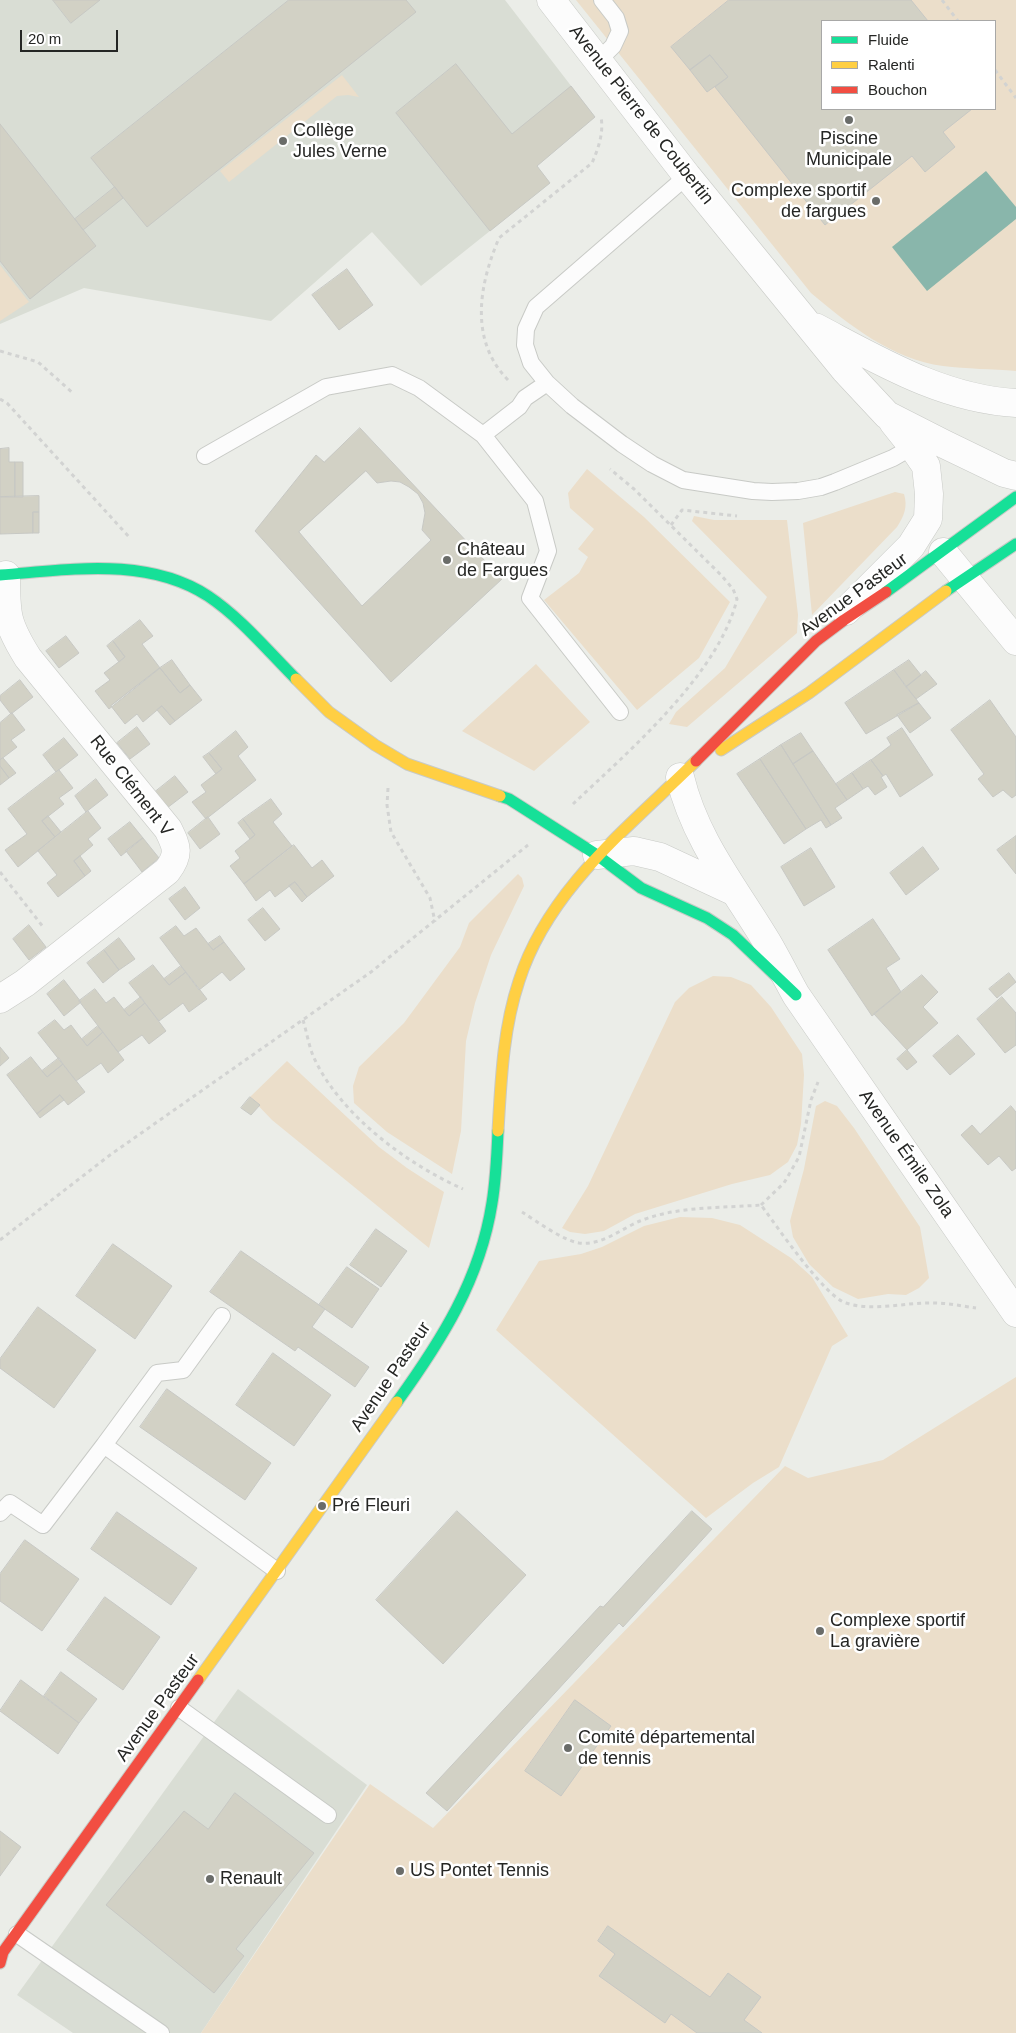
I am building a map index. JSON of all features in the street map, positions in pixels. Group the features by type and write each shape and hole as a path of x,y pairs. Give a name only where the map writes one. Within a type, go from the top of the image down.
{"main road":[{"name":"Avenue Pasteur","path":"4,1951 417,1374 441,1338 459,1304 477,1260 487,1226 495,1186 498,1110 509,1015 519,978 534,943 553,911 597,855 680,777 748,707 824,634 943,552 1016,497"},
{"name":"Avenue Pasteur","path":"680,777 809,693 973,572 1016,544"},
{"name":"Avenue Émile Zola","path":"3,575 101,568 133,570 173,580 207,596 237,620 329,712 375,745 407,764 509,799 597,855 640,888 707,918 733,935 796,995"}],"street":[{"name":"Avenue Pierre de Coubertin","path":"551,0 687,176 845,370 887,414 921,442 1016,476"},
{"name":"Avenue Pierre de Coubertin","path":"807,322 908,376 955,392 987,400 1016,402"},
{"name":"Avenue Pierre de Coubertin","path":"987,400 1016,417"},
{"name":"Avenue Pierre de Coubertin","path":"824,634 911,546 928,519 929,494 921,442"},
{"path":"973,572 1016,534"},
{"path":"943,552 973,572 1016,641"},
{"name":"Rue Clément V","path":"0,999 25,983 167,871 175,861 176,846 168,829 28,658 14,636 8,619 3,575"},
{"name":"Avenue Émile Zola","path":"680,777 686,802 709,850 766,941 796,995 1016,1313"},
{"path":"597,855 634,851 660,857 733,891"}],"lane":[{"path":"598,60 613,46 620,31 616,18 602,0"},
{"path":"687,176 536,307 526,329 525,345 531,363 547,383 572,406 622,444 652,464 683,480 753,491 798,491 821,487 835,482 893,458 921,442"},
{"path":"205,456 326,387 392,375 419,388 483,435 535,501 548,551 530,598 620,712"},
{"path":"483,435 519,407 525,398 547,383"},
{"path":"0,1513 10,1503 43,1524 157,1373 183,1370 222,1316"},
{"path":"104,1445 277,1571"},
{"path":"179,1708 328,1815"},
{"path":"4,1951 161,2033"}],"path":[{"path":"942,0 957,20"},
{"path":"996,71 1016,98"},
{"path":"525,398 505,378 488,353 481,312 485,275 499,238 592,163 599,146 602,124 600,112"},
{"path":"0,351 38,362 74,394"},
{"path":"0,398 7,402 130,536 133,570"},
{"path":"0,1240 110,1155 371,972 435,922 521,852 549,826 646,734 698,676 724,636 737,600 733,589 634,489 605,465"},
{"path":"388,785 387,805 391,832 430,898 435,922"},
{"path":"0,872 63,952"},
{"path":"303,1020 314,1060 340,1100 386,1143 452,1184 492,1202 522,1211 551,1231 580,1243 604,1240 641,1221 678,1211 761,1205 784,1183 799,1157 811,1100 822,1074"},
{"path":"761,1205 811,1270 844,1303 873,1307 934,1303 1016,1313"}],"shaded area":[{"name":"Collège Jules Verne","path":"0,0 505,0 595,117 537,166 550,183 421,286 372,232 271,321 84,288 0,324"},
{"name":"Complexe sportif de fargues","path":"576,0 1016,0 1016,371 961,368 924,362 906,356 872,339 840,317 811,293"},
{"path":"342,75 359,97 337,96 229,182 220,171"},
{"path":"0,265 29,302 0,321"},
{"path":"587,469 644,517 730,602 699,658 637,710 544,600 579,573 588,557 578,549 594,529 570,508 568,493"},
{"path":"895,492 904,494 906,503 897,527 812,615 803,523"},
{"path":"694,516 714,520 787,520 798,615 797,633 687,727 669,724 676,712 725,668 767,597 692,521"},
{"path":"536,664 590,722 534,771 462,731"},
{"path":"518,874 522,878 524,886 491,955 475,1003 466,1041 461,1131 452,1174 387,1132 354,1103 353,1086 359,1067 404,1023 460,947 469,923"},
{"path":"713,976 731,977 751,985 771,1007 802,1054 804,1075 801,1124 797,1145 788,1162 770,1175 732,1184 635,1214 604,1231 585,1234 570,1232 562,1228 588,1186 675,1002 689,988"},
{"path":"287,1061 379,1147 444,1192 429,1248 272,1120 250,1097"},
{"path":"825,1101 837,1106 854,1128 920,1227 929,1278 919,1288 906,1295 888,1294 858,1299 833,1287 809,1264 793,1237 790,1221 804,1169 816,1106"},
{"path":"680,1217 712,1218 740,1225 791,1258 812,1277 848,1336 832,1346 779,1467 753,1483 706,1518 496,1330 539,1261 581,1254 602,1247 644,1226"},
{"name":"Complexe sportif La gravière","path":"1016,1377 1016,2033 201,2033 370,1784 433,1828 785,1466 808,1478 883,1460"},
{"path":"238,1689 367,1785 201,2033 73,2033 17,1995"}],"water":[{"path":"986,171 1016,207 1016,219 927,291 892,247"}],"building":[{"path":"53,0 100,0 71,23"},
{"path":"289,0 406,0 416,12 147,227 91,158"},
{"name":"Piscine Municipale","path":"729,0 911,0 927,20 821,20 821,110 971,110 943,132 955,147 925,172 912,156 825,225 715,87 728,77 710,55 690,70 671,47"},
{"path":"710,55 728,77 707,92 690,70"},
{"path":"456,64 512,134 571,86 595,117 537,166 550,183 490,231 396,113"},
{"path":"0,124 96,246 30,299 0,261"},
{"path":"115,187 123,198 83,230 75,219"},
{"path":"347,269 373,305 339,330 312,295"},
{"name":"Château de Fargues","path":"360,428 502,579 391,682 255,531 316,455 324,462","holes":["366,471 377,483 400,482 418,494 423,503 425,513 422,530 431,540 362,606 299,532"]},
{"path":"9,448 9,462 15,462 15,497 0,497 0,449"},
{"path":"15,462 23,462 23,497 15,497"},
{"path":"39,496 39,512 33,512 33,533 0,534 0,497"},
{"path":"33,512 39,512 39,533 33,533"},
{"path":"140,620 153,636 142,644 160,668 109,709 95,691 110,680 104,673 125,657 113,641"},
{"path":"66,636 79,653 59,668 46,651"},
{"path":"113,641 125,657 119,662 107,646"},
{"path":"172,660 190,685 180,693 160,668"},
{"path":"909,660 921,675 906,687 894,670"},
{"path":"160,668 180,693 190,685 202,700 175,721 162,706 143,722 137,714 125,724 111,706"},
{"path":"894,670 919,703 866,734 845,703"},
{"path":"926,671 937,684 916,699 906,687"},
{"path":"20,680 33,697 11,714 0,700 0,696"},
{"path":"990,700 1016,737 1016,795 1012,798 1003,790 993,797 978,779 984,774 951,730"},
{"path":"919,703 931,718 910,733 897,715"},
{"path":"162,706 175,721 170,725 157,710"},
{"path":"12,713 25,730 11,740 17,747 0,760 0,723"},
{"path":"137,727 150,744 130,759 117,743"},
{"path":"902,728 933,775 900,797 886,774 883,776 871,760 891,745 887,738"},
{"path":"236,731 248,747 238,756 256,780 206,819 192,802 206,792 201,785 222,769 209,753"},
{"path":"801,733 813,751 793,764 781,745"},
{"path":"64,738 78,755 56,772 43,755"},
{"path":"781,745 831,825 826,828 821,820 806,829 760,759"},
{"path":"813,751 847,800 835,808 842,818 831,825 793,764"},
{"path":"209,753 222,769 216,774 203,757"},
{"path":"3,758 16,773 9,778 0,766 0,760"},
{"path":"760,759 806,829 784,844 737,774"},
{"path":"871,760 883,776 881,777 887,787 875,795 868,786 863,789 852,773"},
{"path":"0,766 9,778 0,785"},
{"path":"59,770 73,788 59,798 64,804 42,821 55,837 18,867 5,850 27,834 8,809"},
{"path":"852,773 863,789 847,800 836,784"},
{"path":"175,776 188,792 167,808 155,792"},
{"path":"96,779 108,795 86,812 75,796"},
{"path":"271,799 282,814 273,822 292,846 244,884 230,866 240,858 235,851 255,835 243,819"},
{"path":"88,811 101,828 88,839 93,845 74,861 85,876 58,897 47,883 57,875 38,851"},
{"path":"48,816 61,832 55,837 42,821"},
{"path":"208,817 220,834 200,849 188,833"},
{"path":"243,819 255,835 250,839 238,823"},
{"path":"130,822 143,838 121,856 108,839"},
{"path":"1016,836 1016,874 997,850"},
{"path":"143,838 159,858 142,872 126,851"},
{"path":"294,845 312,868 322,860 334,876 307,897 295,882 275,897 270,890 256,901 244,884"},
{"path":"923,847 939,869 906,895 890,873"},
{"path":"811,848 835,887 804,906 781,867"},
{"path":"80,856 91,871 85,876 74,861"},
{"path":"295,882 307,897 302,902 289,886"},
{"path":"185,887 200,908 185,920 169,899"},
{"path":"263,908 280,929 265,941 248,920"},
{"path":"873,919 900,959 886,968 901,992 872,1016 828,950"},
{"path":"29,925 46,947 29,960 13,939"},
{"path":"176,926 184,936 196,928 213,950 224,942 245,969 230,981 222,972 199,990 160,938"},
{"path":"220,936 224,942 213,950 208,944"},
{"path":"119,938 135,959 119,970 104,950"},
{"path":"104,950 119,970 103,983 87,963"},
{"path":"153,965 169,985 186,972 207,999 189,1012 183,1003 159,1021 129,983"},
{"path":"181,966 186,972 169,985 164,979"},
{"path":"1009,973 1016,982 997,998 989,989"},
{"path":"922,975 938,992 923,1007 938,1023 907,1050 874,1014"},
{"path":"64,980 81,1002 64,1016 47,994"},
{"path":"95,989 106,1003 114,997 129,1016 145,1003 166,1031 149,1044 142,1035 118,1052 79,1001"},
{"path":"141,997 145,1003 129,1016 124,1010"},
{"path":"1002,997 1016,1013 1016,1045 1005,1053 977,1019"},
{"path":"55,1020 64,1030 71,1025 87,1046 103,1032 124,1060 108,1073 101,1063 76,1081 38,1033"},
{"path":"98,1026 103,1032 87,1046 82,1039"},
{"path":"958,1035 975,1054 950,1075 933,1056"},
{"path":"0,1047 9,1058 0,1066"},
{"path":"907,1050 917,1062 907,1070 897,1059"},
{"path":"31,1057 47,1077 63,1064 85,1092 68,1105 60,1095 37,1114 7,1075"},
{"path":"59,1058 63,1064 47,1077 42,1071"},
{"path":"60,1095 64,1100 40,1118 37,1114"},
{"path":"250,1097 260,1105 251,1115 241,1108"},
{"path":"1011,1106 1016,1112 1016,1168 1012,1171 999,1156 988,1165 961,1135 972,1125 980,1134"},
{"path":"376,1229 407,1251 381,1287 350,1265"},
{"path":"113,1244 172,1286 135,1339 76,1296"},
{"path":"241,1251 325,1309 312,1327 369,1367 355,1387 298,1347 295,1351 210,1292"},
{"path":"347,1267 379,1289 352,1328 319,1305"},
{"path":"38,1307 96,1350 54,1408 0,1368 0,1359"},
{"path":"273,1353 331,1395 294,1446 236,1405"},
{"path":"167,1389 271,1463 245,1500 140,1427"},
{"path":"457,1511 526,1575 443,1664 376,1600"},
{"path":"692,1511 712,1529 623,1627 619,1623 447,1811 426,1793 600,1606 603,1607"},
{"path":"117,1512 197,1568 171,1605 91,1549"},
{"path":"25,1540 79,1579 42,1631 0,1601 0,1574"},
{"path":"105,1597 160,1637 123,1690 67,1650"},
{"path":"61,1672 97,1699 79,1723 44,1696"},
{"path":"21,1680 79,1723 58,1754 0,1711"},
{"name":"Comité départemental de tennis","path":"575,1700 611,1726 561,1796 525,1771"},
{"name":"Renault","path":"235,1793 314,1853 236,1949 244,1956 214,1993 106,1905 184,1811 208,1829"},
{"path":"0,1831 21,1847 0,1876"},
{"path":"608,1926 710,1997 728,1973 761,1997 744,2020 762,2033 697,2033 671,2014 665,2023 599,1976 615,1954 598,1941"}],"traffic: fast":[{"path":"886,592 1016,497"},
{"path":"946,591 1016,544"},
{"path":"0,575 80,569 133,570 159,575 184,583 208,596 232,614 296,679"},
{"path":"500,796 509,799 597,855 641,888 707,918 733,935 796,995"},
{"path":"397,1402 443,1333 468,1284 478,1258 492,1203 498,1131"}],"traffic: slow":[{"path":"721,750 809,693 946,591"},
{"path":"296,679 329,712 375,745 407,764 500,796"},
{"path":"498,1131 500,1093 509,1018 519,981 532,948 570,888 619,835 696,761"},
{"path":"198,1680 397,1402"}],"traffic: jam":[{"path":"696,761 816,641 886,592"},
{"path":"0,1963 3,1952 198,1680"}],"place":[{"name":"Piscine Municipale","path":"849,120"},
{"name":"Collège Jules Verne","path":"283,141"},
{"name":"Complexe sportif de fargues","path":"876,201"},
{"name":"Château de Fargues","path":"447,560"},
{"name":"Pré Fleuri","path":"322,1506"},
{"name":"Complexe sportif La gravière","path":"820,1631"},
{"name":"Comité départemental de tennis","path":"568,1748"},
{"name":"US Pontet Tennis","path":"400,1871"},
{"name":"Renault","path":"210,1879"}]}
